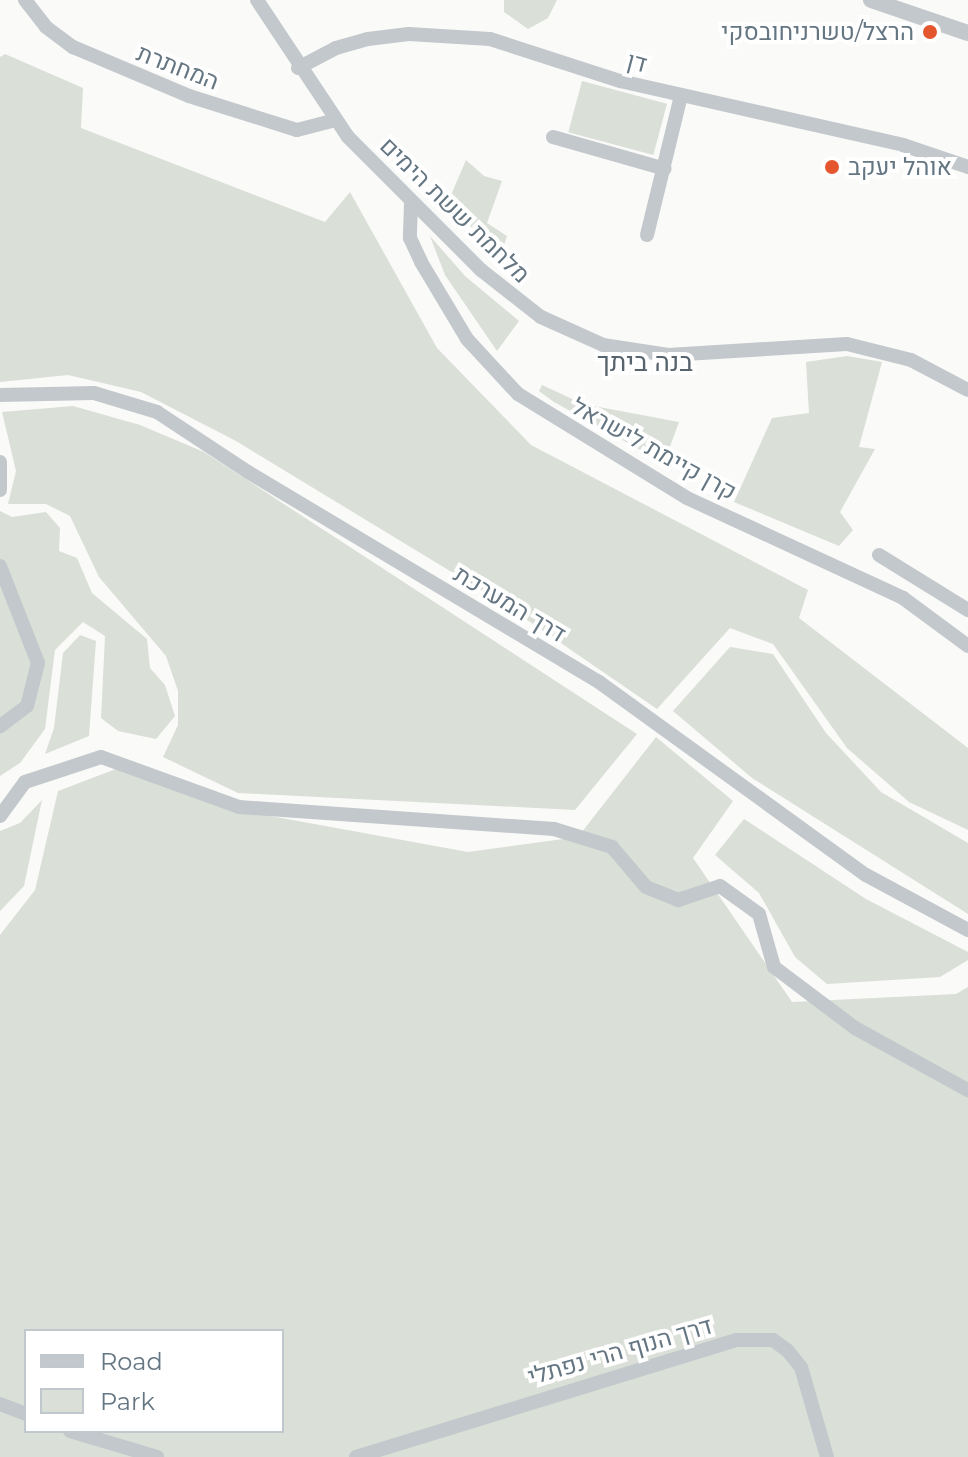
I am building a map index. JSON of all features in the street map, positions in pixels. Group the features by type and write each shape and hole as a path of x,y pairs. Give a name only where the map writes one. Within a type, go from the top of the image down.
{"street":[{"name":"המחתרת","path":"25,0 46,27 73,47 189,96 297,130 336,120"},
{"name":"מלחמת ששת הימים","path":"257,0 298,68 336,120 411,204 511,297 541,317 603,345 668,355 847,344 911,360 968,390"},
{"path":"871,0 968,33"},
{"name":"דן","path":"298,68 336,48 368,39 453,34 490,39 681,96 903,145 968,167"},
{"path":"647,235 681,96"},
{"path":"553,137 665,169"},
{"name":"קרן קיימת לישראל","path":"411,204 410,238 421,262 467,339 518,394 687,498 903,598 968,646"},
{"name":"דרך המערכת","path":"0,395 94,393 157,412 248,472 599,682 866,875 968,930"},
{"path":"0,462 0,490"},
{"path":"879,555 968,610"},
{"path":"0,566 38,663 27,706 0,726"},
{"path":"0,816 25,782 101,757 239,807 554,829 612,847 646,887 678,900 720,886 759,914 774,967 855,1028 968,1090"},
{"name":"דרך הנוף הרי נפתלי","path":"356,1457 736,1340 773,1340 787,1350 801,1367 827,1457"},
{"path":"0,1404 24,1413"},
{"path":"77,1433 157,1457"}],"green space":[{"path":"504,0 557,0 548,18 528,29 504,12"},
{"path":"5,54 83,88 81,128 325,222 350,192 437,348 531,445 808,590 799,618 968,748 968,830 909,802 847,748 773,644 730,628 657,709 501,602 236,441 141,392 68,375 0,382 0,57"},
{"path":"582,81 667,104 653,155 568,132"},
{"path":"466,160 484,176 502,181 487,223 507,236 503,248 478,234 448,202"},
{"path":"430,236 465,276 519,321 497,351 445,275"},
{"path":"847,356 882,362 859,447 875,449 840,512 853,530 839,546 734,502 772,418 809,413 806,362"},
{"path":"542,385 583,404 679,422 664,463 554,402 539,391"},
{"path":"73,406 140,425 204,452 637,734 575,810 238,793 163,757 178,725 178,691 166,656 99,577 70,516 46,504 8,504 16,471 2,412"},
{"path":"0,511 12,517 46,512 60,528 59,551 77,558 92,593 147,639 150,668 165,685 175,716 156,739 118,731 101,718 105,636 83,622 55,650 45,729 20,763 0,776"},
{"path":"80,635 96,641 89,736 45,754 54,728 63,653"},
{"path":"730,647 773,654 826,733 881,792 968,843 968,914 752,778 673,711"},
{"path":"656,737 733,801 693,858 792,1002 956,994 968,987 968,1457 0,1457 0,935 35,890 58,791 116,769 232,809 468,852 578,837"},
{"path":"42,800 24,886 0,911 0,831 20,823"},
{"path":"744,819 866,899 968,952 968,960 940,977 827,984 795,957 759,893 715,855"}],"place":[{"name":"הרצל/טשרניחובסקי","path":"930,32"},
{"name":"אוהל יעקב","path":"832,167"}],"district":[{"name":"בנה ביתך","path":"645,363"}]}
